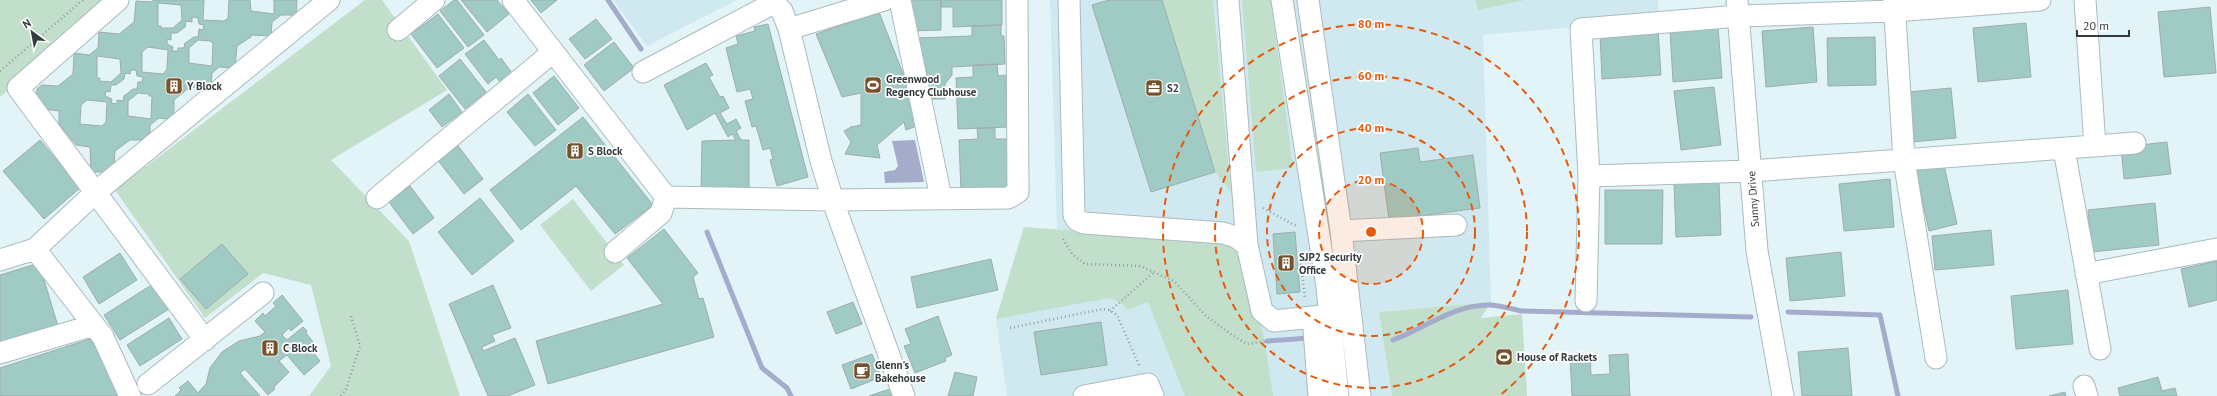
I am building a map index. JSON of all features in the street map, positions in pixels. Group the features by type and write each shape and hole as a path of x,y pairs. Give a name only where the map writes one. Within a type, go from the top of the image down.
{"street":[{"path":"118,0 18,88 205,340"},
{"path":"0,260 35,249 96,192 329,0"},
{"path":"398,30 434,0"},
{"path":"513,0 666,196 834,205 941,198 1008,198 1018,192 1017,0"},
{"path":"789,29 884,0"},
{"path":"900,0 941,198"},
{"path":"1069,0 1074,215 1077,220 1084,223 1223,233 1236,236 1247,245"},
{"path":"1228,0 1245,199 1247,245 1262,311 1274,321 1324,311"},
{"path":"1282,0 1324,311 1338,396"},
{"path":"1308,0 1341,231 1324,311 1319,396"},
{"path":"1586,301 1589,176 1581,29 1738,8 1894,6 2040,0"},
{"path":"2085,0 2096,146"},
{"path":"643,72 768,6 776,5 782,11 789,29 821,162 834,205 904,396"},
{"path":"1894,6 1904,160 1936,358"},
{"name":"Sunny Drive","path":"1738,8 1757,251 1783,396"},
{"path":"377,198 553,52"},
{"path":"1589,176 1751,171 2135,143"},
{"path":"2064,149 2100,349"},
{"path":"615,252 661,214 666,196"},
{"path":"1341,231 1456,225"},
{"path":"35,249 103,336 130,396"},
{"path":"2086,274 2217,249"},
{"path":"148,384 263,293"},
{"path":"1324,311 1360,396"},
{"path":"0,353 94,325"},
{"path":"1084,396 1150,390"}],"path":[{"path":"0,71 83,0"},
{"path":"1245,199 1298,226 1299,233"},
{"path":"1063,240 1072,254 1084,264 1140,266 1174,281 1206,316 1232,335 1247,344 1267,341"},
{"path":"1300,248 1324,311"},
{"path":"1110,311 1154,272"},
{"path":"1010,328 1103,309 1110,311 1119,319 1150,390"},
{"path":"341,396 346,389 360,346 351,316"}],"shaded area":[{"path":"613,0 737,0 647,46"},
{"path":"1050,0 1658,0 1659,20 1483,35 1491,302 1379,312 1392,396 1007,396 996,319 1024,227 1057,231"}],"green space":[{"path":"0,0 111,0 0,97"},
{"path":"365,0 382,0 447,90 331,160 409,241 460,396 309,396 331,366 311,285 263,273 205,318 115,190"},
{"path":"1162,0 1213,0 1231,192 1215,172"},
{"path":"1242,0 1271,0 1293,168 1256,172"},
{"path":"1476,0 1525,0 1478,10"},
{"path":"573,199 624,265 591,291 540,225"},
{"path":"1024,227 1158,237 1244,247 1264,337 1273,396 1185,396 1148,302 1128,310 1120,302 1109,298 996,319"},
{"path":"1491,302 1481,318 1522,314 1527,396 1392,396 1379,312"}],"water":[{"path":"915,140 924,182 885,183 884,172 895,170 898,166 892,141"}],"building":[{"name":"Y Block","path":"154,0 204,0 203,20 224,21 228,18 229,0 250,0 251,11 274,14 274,0 297,0 296,15 281,15 272,22 271,36 251,35 251,37 237,46 235,68 219,67 212,73 211,89 190,87 174,100 174,120 159,118 150,125 150,140 130,140 115,151 114,168 108,172 91,172 90,147 76,145 59,124 59,111 36,108 37,89 42,85 58,86 73,74 74,53 89,55 98,48 99,32 119,34 134,22 136,1 151,2","holes":["158,3 181,5 182,20 173,28 161,28 161,26 158,26","192,17 198,18 199,24 204,25 203,30 199,29 198,37 194,37 185,43 184,48 178,48 178,51 172,51 173,47 167,44 167,39 171,40 171,33 177,33 185,27 186,21 192,22","198,40 210,41 213,43 212,66 189,63 189,48","148,47 168,50 167,69 163,74 142,72 142,52","97,56 120,59 121,73 111,82 99,81 100,78 97,78","131,70 136,70 137,76 143,77 142,82 138,82 137,89 133,89 124,96 123,101 117,100 117,104 111,103 112,99 105,96 106,91 110,92 111,85 116,85 124,79 125,73 130,74","138,93 149,94 149,96 152,96 151,119 128,116 128,101","87,100 107,102 106,122 102,126 80,124 81,105"]},
{"path":"454,0 457,0 484,35 468,47 440,11"},
{"path":"461,0 497,0 509,14 487,32"},
{"path":"531,0 557,0 541,13"},
{"path":"906,0 941,0 941,30 911,31"},
{"path":"941,0 1002,0 1002,25 953,27 953,7 941,7"},
{"name":"S2","path":"1109,0 1162,0 1215,172 1151,192 1092,5"},
{"path":"2210,7 2216,73 2164,77 2158,12"},
{"name":"Greenwood Regency Clubhouse","path":"879,12 904,76 908,74 917,126 906,130 904,122 877,145 880,158 845,154 851,142 844,131 851,127 861,125 861,93 842,97 816,34"},
{"path":"438,14 464,48 437,68 411,34"},
{"path":"596,19 612,39 585,59 569,39"},
{"path":"2026,23 2031,77 1978,82 1973,28"},
{"path":"768,24 808,177 777,186 770,160 773,159 770,148 763,150 756,126 752,127 745,101 753,99 750,89 737,92 726,48 738,44 736,36 755,31 754,27"},
{"path":"1001,25 1001,36 1004,36 1005,64 952,67 952,75 945,84 945,99 922,99 915,38 972,36 972,26"},
{"path":"1718,26 1722,78 1673,82 1670,30"},
{"path":"1813,27 1817,82 1766,87 1762,31"},
{"path":"1658,29 1661,75 1602,79 1600,33"},
{"path":"1875,37 1876,85 1828,86 1827,38"},
{"path":"484,40 499,60 501,58 512,73 500,82 496,77 488,84 465,54"},
{"path":"614,42 634,68 604,91 584,65"},
{"path":"460,59 486,92 465,109 439,76"},
{"path":"706,63 713,75 709,77 720,97 723,96 729,108 720,113 727,124 736,119 741,128 736,131 741,140 749,140 749,192 701,193 702,141 736,140 732,134 728,137 715,113 687,130 664,85"},
{"path":"997,64 998,76 1006,75 1007,127 958,129 956,78 973,77 973,65"},
{"path":"554,76 579,108 558,125 533,93"},
{"path":"1714,87 1721,145 1681,150 1674,91"},
{"path":"1951,88 1956,138 1912,142 1908,92"},
{"path":"449,94 462,112 442,127 429,110"},
{"path":"528,94 556,130 535,146 507,112"},
{"name":"S Block","path":"583,117 653,205 615,234 576,186 521,230 490,190"},
{"path":"977,128 995,128 995,139 1009,139 1010,190 961,192 959,140 978,139"},
{"path":"40,140 80,188 44,219 3,171"},
{"path":"2167,142 2171,174 2124,179 2121,147"},
{"path":"456,143 483,179 464,194 436,158"},
{"path":"1418,148 1420,162 1473,155 1480,208 1389,220 1380,153"},
{"path":"1944,165 1957,224 1929,231 1916,171"},
{"path":"1890,179 1894,227 1844,231 1839,184"},
{"path":"1719,181 1721,235 1676,237 1674,184"},
{"path":"410,186 434,218 413,234 389,202"},
{"path":"1605,190 1663,190 1662,244 1605,244"},
{"path":"480,198 514,241 472,275 438,232"},
{"path":"2155,203 2159,245 2092,252 2088,210"},
{"path":"664,229 698,273 693,277 699,299 703,298 714,337 548,384 536,341 663,304 627,258"},
{"path":"1991,230 1994,265 1935,270 1932,236"},
{"name":"SJP2 Security Office","path":"1295,232 1300,292 1277,294 1273,234"},
{"path":"222,244 248,274 206,309 180,279"},
{"path":"1841,252 1845,296 1790,301 1786,258"},
{"path":"120,253 137,280 99,304 83,277"},
{"path":"991,259 998,290 917,308 911,277"},
{"path":"2217,261 2217,300 2189,307 2181,269"},
{"path":"39,263 60,333 0,351 0,275"},
{"path":"153,284 169,309 120,340 104,315"},
{"path":"493,285 511,328 492,335 495,341 482,347 483,351 515,338 535,385 508,396 488,396 449,304"},
{"path":"2068,290 2073,344 2016,349 2011,296"},
{"name":"C Block","path":"282,295 303,321 291,331 289,328 282,335 287,340 303,327 314,343 312,351 320,361 304,375 287,355 279,361 289,372 268,395 245,369 240,373 260,396 175,396 181,390 179,388 188,381 198,393 206,384 210,368 222,352 239,341 260,336 265,332 255,321 263,313 265,316 276,306 273,303"},
{"path":"853,302 862,324 836,334 827,312"},
{"path":"938,316 952,355 945,358 946,361 915,373 904,346 911,344 905,329"},
{"path":"169,318 182,339 140,366 127,345"},
{"path":"1101,322 1107,365 1041,375 1034,332"},
{"path":"99,336 118,396 0,396 0,368"},
{"path":"1848,348 1852,396 1802,396 1798,352"},
{"name":"Glenn's Bakehouse","path":"872,354 881,377 851,389 842,365"},
{"path":"1628,354 1630,396 1572,396 1570,358 1590,356 1591,375 1610,374 1609,355"},
{"path":"955,372 977,377 973,396 948,396"},
{"path":"2158,377 2162,391 2175,388 2177,396 2120,396 2118,388"},
{"path":"893,388 895,396 869,396"},
{"path":"2065,392 2066,396 2049,396"}],"waterway":[{"path":"608,0 641,49"},
{"path":"707,232 762,368 787,388 791,396"},
{"path":"1393,340 1451,313 1476,306 1489,305 1522,311 1751,317"},
{"path":"1788,312 1880,315 1898,396"},
{"path":"1267,341 1310,338"}],"place":[{"name":"Greenwood Regency Clubhouse","path":"873,85"},
{"name":"Y Block","path":"174,86"},
{"name":"S2","path":"1154,88"},
{"name":"S Block","path":"575,151"},
{"name":"SJP2 Security Office","path":"1286,263"},
{"name":"C Block","path":"270,348"},
{"name":"House of Rackets","path":"1504,357"},
{"name":"Glenn's Bakehouse","path":"862,371"}]}
